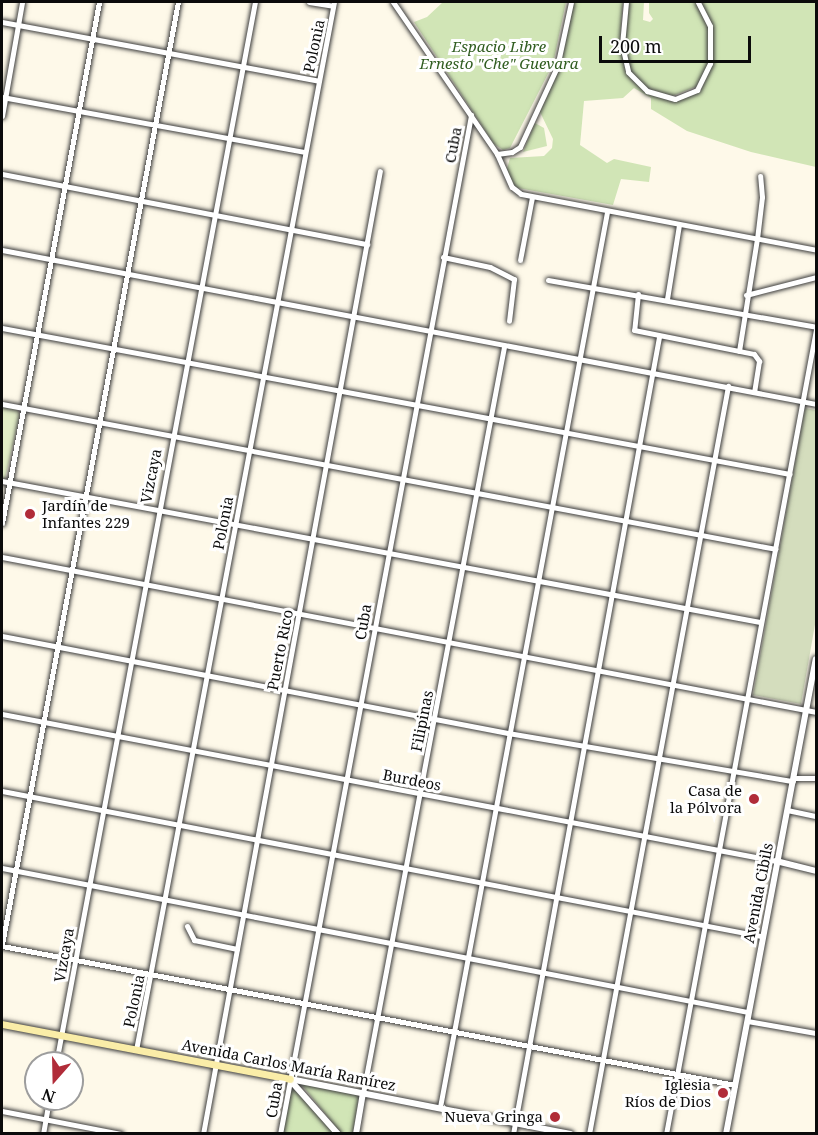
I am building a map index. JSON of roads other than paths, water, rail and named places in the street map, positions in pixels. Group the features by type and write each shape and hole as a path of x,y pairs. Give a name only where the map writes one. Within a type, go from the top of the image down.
{"main road":[{"name":"Avenida Carlos María Ramírez","path":"2,1024 290,1079"}],"street":[{"path":"2,116 3,97 22,2"},
{"path":"2,523 99,2"},
{"path":"178,2 124,273 2,945 303,1005 735,1085"},
{"name":"Vizcaya","path":"59,1051 157,510 241,64 255,2"},
{"path":"309,2 333,4"},
{"path":"393,2 471,115 496,154 514,189 532,197 606,212 816,250"},
{"path":"496,154 512,152 520,147 557,67 571,2"},
{"path":"626,2 622,53 628,72 640,87 659,96 682,98 697,90 708,70 711,36 698,2"},
{"name":"Polonia","path":"136,1050 333,4"},
{"path":"2,22 241,64 319,81"},
{"path":"3,97 304,152"},
{"name":"Cuba","path":"280,1134 347,780 400,478 471,115"},
{"name":"Puerto Rico","path":"202,1134 258,842 380,171"},
{"path":"2,174 367,243"},
{"path":"739,351 746,295 757,239 762,197 760,176"},
{"path":"520,260 532,197"},
{"path":"440,1107 549,506 606,212"},
{"path":"666,299 679,225"},
{"path":"2,250 428,333 728,386 816,404"},
{"path":"443,257 490,267 514,279 509,321"},
{"path":"746,295 816,277"},
{"path":"548,280 593,285 816,328 703,925 666,1134"},
{"path":"638,294 634,330 659,337 739,351 759,358 754,391"},
{"path":"2,328 790,474"},
{"path":"513,1134 659,337"},
{"name":"Filipinas","path":"356,1134 504,347"},
{"path":"589,1134 728,386"},
{"path":"2,404 776,549"},
{"path":"2,481 760,622"},
{"path":"2,557 144,586 673,683 746,699 807,707 816,712"},
{"path":"2,636 508,733 732,773 794,780 816,778"},
{"name":"Avenida Cibils","path":"726,1134 761,936 794,780 816,659"},
{"path":"807,707 816,704"},
{"name":"Burdeos","path":"2,714 271,767 777,861 816,872"},
{"path":"2,791 258,842 761,936"},
{"path":"787,810 816,816"},
{"path":"2,868 748,1012"},
{"path":"187,926 194,940 237,949"},
{"path":"747,1021 816,1033"},
{"path":"290,1079 338,1134"},
{"name":"Avenida Carlos María Ramírez","path":"290,1079 572,1134"},
{"path":"2,1111 121,1134"},
{"path":"43,1134 47,1111"}],"place":[{"name":"Jardín de Infantes 229","path":"30,514"},
{"name":"Casa de la Pólvora","path":"754,799"},
{"name":"Iglesia Ríos de Dios","path":"723,1093"},
{"name":"Nueva Gringa","path":"555,1117"}],"park label":[{"name":"Espacio Libre Ernesto \"Che\" Guevara","path":"499,54"}]}
